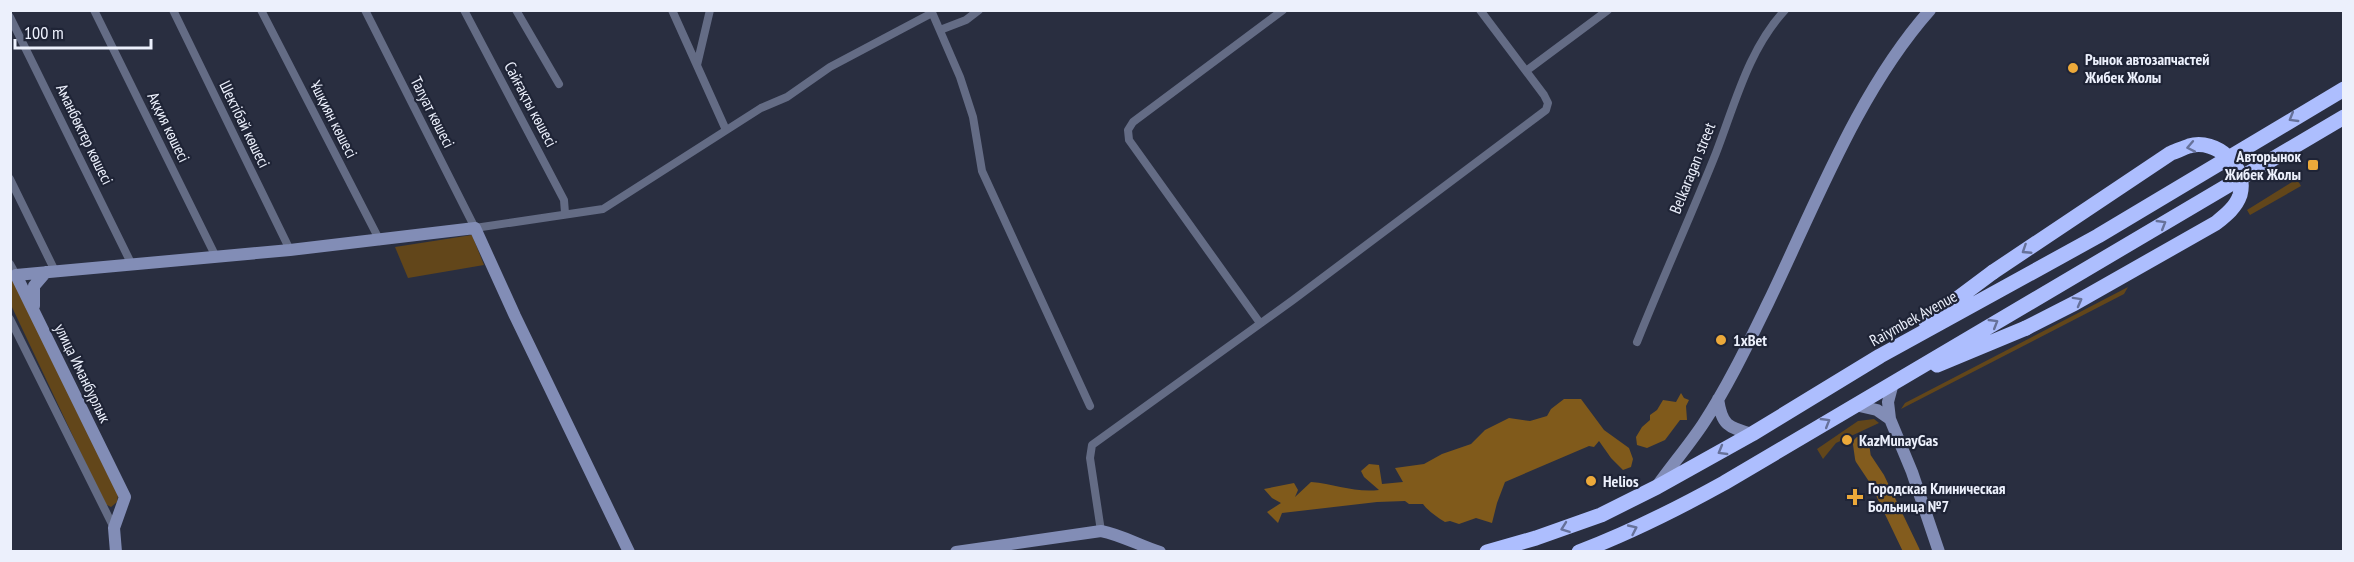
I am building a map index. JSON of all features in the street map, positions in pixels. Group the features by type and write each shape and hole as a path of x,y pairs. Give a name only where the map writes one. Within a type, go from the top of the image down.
{"highway":[{"name":"Raiymbek Avenue","path":"1487,552 1536,538 1601,515 1657,487 1752,434 1880,356 2098,236 2343,89"},
{"path":"1579,552 1611,540 1683,506 2343,117"},
{"path":"1880,356 1993,272 2172,153 2190,145 2209,146 2222,152 2236,166 2241,183 2240,196 2230,212 2216,223 2026,328 1893,383"}],"street":[{"name":"Аққия көшесі","path":"94,10 216,257"},
{"name":"Шектібай көшесі","path":"173,10 290,250"},
{"name":"Ұшқиян көшесі","path":"261,10 380,241"},
{"name":"Талуат көшесі","path":"365,10 475,228"},
{"name":"Сайғақты көшесі","path":"464,10 564,200 565,213"},
{"path":"516,10 559,84"},
{"path":"672,10 726,130"},
{"path":"697,65 710,10"},
{"path":"940,30 966,20 979,10"},
{"path":"1260,323 1129,140 1128,130 1133,122 1283,10"},
{"path":"1101,531 1090,458 1092,445 1546,110 1548,103 1544,95 1480,10"},
{"path":"1526,71 1608,10"},
{"name":"Belkaragan street","path":"1637,342 1716,154 1750,62 1775,21 1785,10"},
{"path":"1657,487 1704,423 1718,399 1768,302 1846,140 1892,60 1909,34 1930,10"},
{"path":"13,269 51,272 380,241 603,208 761,108 787,97 830,67 931,12 960,77 973,117 982,171 1090,406"},
{"name":"Аманбөктер көшесі","path":"10,17 132,264"},
{"path":"10,179 51,272"},
{"path":"475,228 629,552"},
{"name":"улица Иманбурлык","path":"13,269 125,497 114,528"},
{"path":"34,310 34,286 51,272"},
{"path":"10,319 114,528 116,552"},
{"path":"1893,383 1888,402 1890,419 1912,472 1939,552"},
{"path":"1718,399 1720,417 1726,424 1752,434"},
{"path":"1855,405 1877,410 1890,419"},
{"path":"956,552 1101,531 1160,552"}],"shaded area":[{"path":"2297,179 2301,186 2250,215 2247,210"},
{"path":"472,235 484,265 408,278 395,247"},
{"path":"11,276 118,495 117,502 111,507 105,504 11,305"},
{"path":"2128,287 2124,294 1901,409 1905,403"},
{"path":"1681,393 1689,400 1686,406 1687,420 1680,420 1665,440 1647,448 1637,445 1636,437 1650,420 1650,415 1657,410 1663,400 1676,402"},
{"path":"1564,399 1581,399 1604,430 1629,448 1633,459 1631,467 1623,470 1599,441 1594,447 1589,446 1505,482 1492,523 1476,518 1459,524 1445,522 1423,504 1409,504 1405,501 1282,513 1278,523 1267,512 1281,503 1272,498 1264,489 1294,483 1298,490 1295,497 1311,482 1370,491 1379,490 1364,477 1361,471 1369,464 1379,465 1382,484 1403,482 1395,468 1424,464 1442,454 1471,444 1485,430 1509,418 1530,421 1547,416 1551,409"},
{"path":"1874,419 1879,423 1836,443 1823,459 1817,449 1858,421"}],"waterway":[{"path":"1861,444 1863,458 1877,479 1912,552"}],"place":[{"name":"Рынок автозапчастей Жибек Жолы","path":"2073,68"},
{"name":"Авторынок Жибек Жолы","path":"2313,165"},
{"name":"1xBet","path":"1721,340"},
{"name":"KazMunayGas","path":"1847,440"},
{"name":"Helios","path":"1591,481"},
{"name":"Городская Клиническая Больница №7","path":"1855,497"}]}
